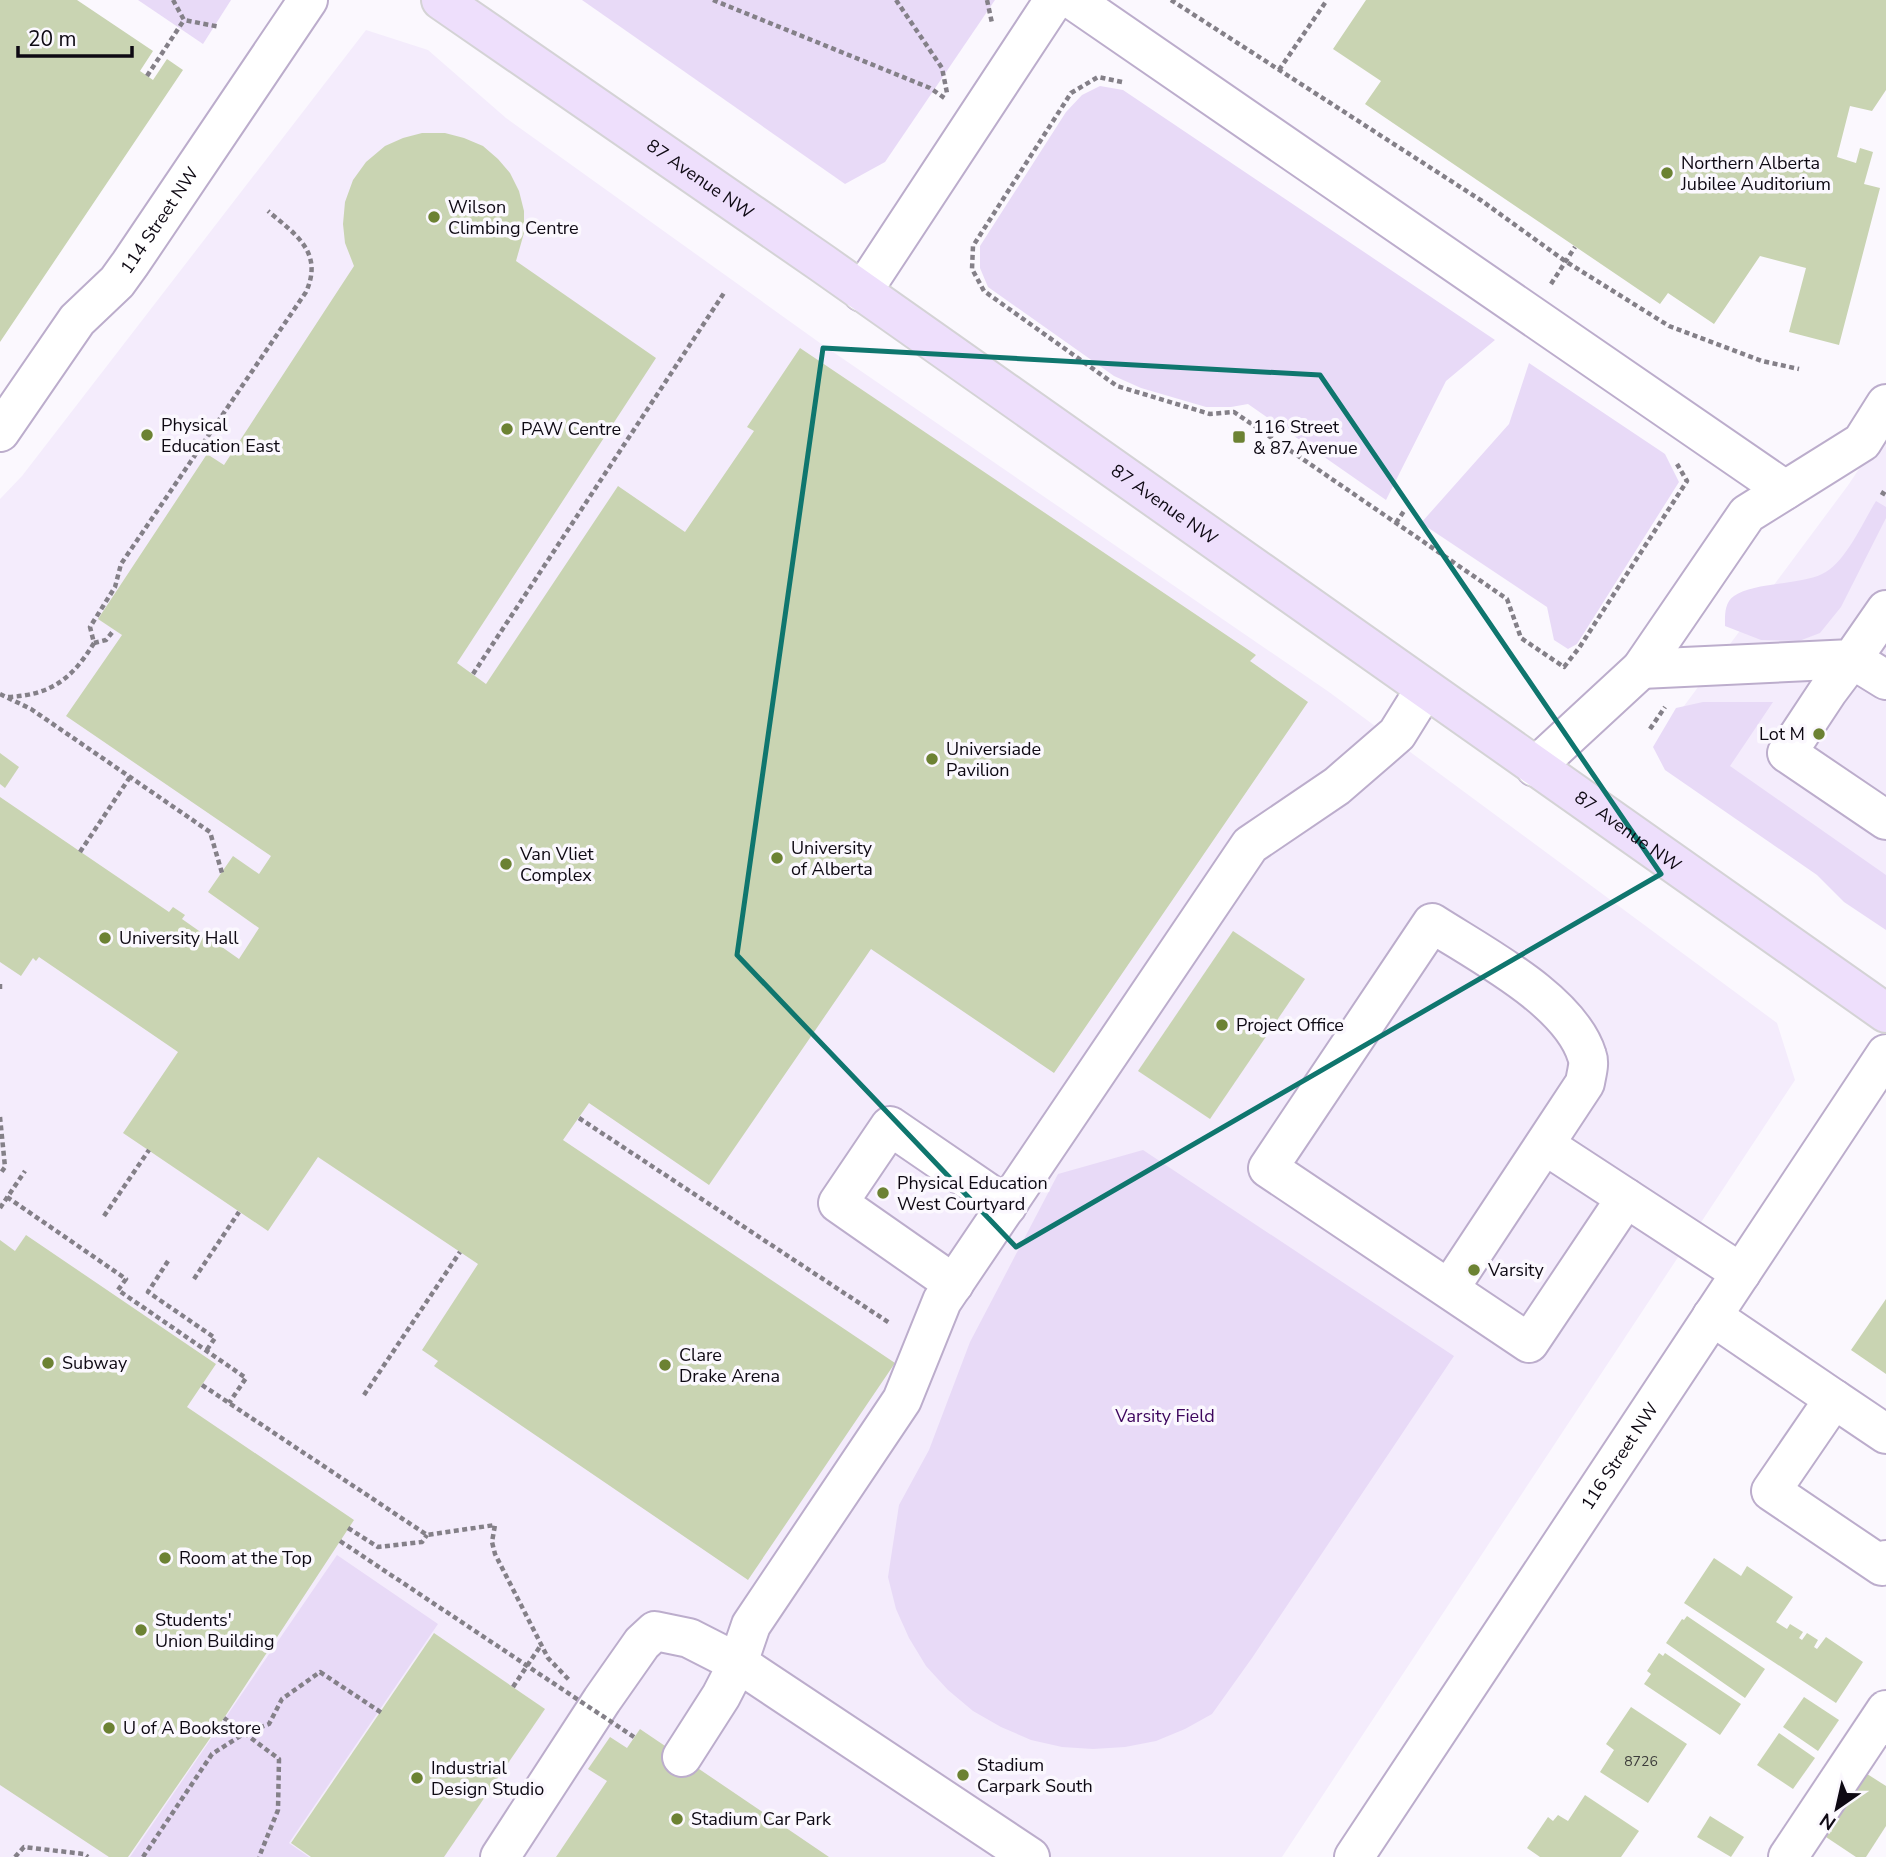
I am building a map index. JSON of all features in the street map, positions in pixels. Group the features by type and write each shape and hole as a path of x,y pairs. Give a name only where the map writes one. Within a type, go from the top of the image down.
{"main road":[{"name":"87 Avenue NW","path":"441,0 862,292 1886,1013"}],"street":[{"name":"114 Street NW","path":"0,432 77,320 117,282 131,264 308,0"},
{"path":"862,292 1054,0"},
{"path":"1073,0 1785,490"},
{"path":"1535,768 1641,669 1747,514 1862,442 1886,404"},
{"path":"1886,610 1787,753 1886,820"},
{"path":"1641,669 1852,659 1886,680"},
{"path":"682,1757 721,1696 738,1663 751,1625 902,1399 942,1301 1250,845 1338,786 1397,734 1425,690"},
{"path":"1449,1289 1585,1083 1588,1059 1577,1033 1557,1009 1521,981 1432,923 1268,1168 1529,1343 1626,1198"},
{"name":"116 Street NW","path":"1354,1857 1886,1054"},
{"path":"954,1284 838,1203 890,1126 1007,1206"},
{"path":"1545,1146 1741,1273"},
{"path":"1712,1316 1886,1434"},
{"path":"1834,1399 1771,1490 1882,1566 1886,1560"},
{"path":"500,1857 602,1700 642,1643 655,1631 689,1638 738,1663 1030,1857"},
{"path":"1788,1857 1886,1710"}],"path":[{"path":"173,0 184,20"},
{"path":"713,0 930,88 949,101 942,68 896,0"},
{"path":"987,0 994,31"},
{"path":"1171,0 1482,201 1566,261 1669,326 1762,361 1799,369"},
{"path":"1279,70 1327,0"},
{"path":"184,20 220,27"},
{"path":"146,76 184,20"},
{"path":"1127,83 1098,77 1071,93 973,246 972,269 984,291 1118,386 1210,414 1234,412 1507,599 1521,638 1564,667 1687,481 1671,454"},
{"path":"94,643 90,627 115,587 121,564 311,282 312,268 308,250 268,211"},
{"path":"473,674 724,293"},
{"path":"1396,523 1404,511"},
{"path":"8,697 26,696 64,680 82,663 94,643 106,640 114,630"},
{"path":"0,694 32,709 210,832 222,873"},
{"path":"80,852 130,777"},
{"path":"0,1117 5,1167 0,1174"},
{"path":"579,1118 924,1346"},
{"path":"104,1216 149,1150"},
{"path":"0,1208 25,1171"},
{"path":"7,1197 126,1279 118,1290 246,1378 229,1403"},
{"path":"194,1279 239,1212"},
{"path":"364,1395 460,1252"},
{"path":"168,1261 148,1292 215,1338 206,1350"},
{"path":"202,1385 427,1535 495,1525 492,1542 495,1554 541,1645 571,1683"},
{"path":"348,1528 378,1547 422,1542 427,1535"},
{"path":"340,1541 634,1737"},
{"path":"513,1687 541,1645"},
{"path":"143,1857 212,1754 245,1733 270,1724 282,1699 320,1672 382,1713"},
{"path":"224,1718 279,1759 278,1810 259,1857"},
{"path":"15,1857 24,1846 84,1854 88,1857"}],"highlighted area":[{"path":"823,348 1320,375 1661,874 1016,1247 737,955"}],"shaded area":[{"name":"University of Alberta","path":"366,30 428,50 506,118 820,343 1329,692 1777,1023 1795,1080 1282,1857 0,1857 0,499 22,476"},
{"path":"1886,428 1886,909 1658,741 1849,484"}],"green space":[{"path":"138,0 231,0 203,44"},
{"path":"582,0 995,0 885,162 845,184"},
{"path":"1100,86 1123,90 1495,340 1446,381 1386,500 1248,404 1206,407 1141,388 1114,376 988,287 980,268 980,246 1066,112 1082,95"},
{"path":"1529,363 1665,454 1679,482 1577,644 1568,649 1554,640 1547,607 1421,523 1509,424"},
{"path":"1876,501 1886,507 1886,518 1841,607 1820,633 1799,641 1761,640 1725,626 1727,606 1734,596 1743,591 1813,578 1830,569 1846,552"},
{"path":"1703,702 1773,702 1730,766 1886,875 1886,930 1844,902 1817,875 1665,770 1653,747 1676,708"},
{"name":"Varsity Field","path":"1143,1150 1454,1356 1212,1714 1156,1741 1125,1747 1062,1747 1031,1740 1001,1727 973,1711 948,1690 926,1666 909,1638 896,1609 888,1577 899,1505 929,1450 970,1342 1058,1174"},
{"path":"337,1555 438,1624 289,1843 309,1857 130,1857"}],"building":[{"path":"0,0 77,0 153,51 140,71 153,80 167,59 183,70 0,342"},
{"name":"Northern Alberta Jubilee Auditorium","path":"1366,0 1886,0 1886,90 1872,111 1850,106 1837,157 1856,163 1860,148 1873,152 1864,184 1880,188 1839,345 1789,332 1806,268 1760,256 1714,324 1668,293 1660,304 1365,104 1381,81 1333,49"},
{"path":"422,133 445,133 464,138 483,146 498,159 510,173 519,191 524,211 524,233 516,261 656,358 457,663 486,684 618,486 685,532 754,431 747,427 800,348 1256,655 1250,661 1308,702 1054,1073 871,949 709,1185 589,1103 563,1140 895,1363 748,1580 434,1366 438,1361 422,1350 478,1264 318,1157 268,1231 123,1133 178,1052 39,957 36,961 33,958 21,976 0,962 0,797 169,912 173,907 185,915 182,919 239,959 259,928 208,892 233,856 259,874 271,856 66,716 122,635 98,619 207,454 224,465 354,266 345,243 343,224 345,202 353,180 366,162 385,146"},
{"path":"0,753 19,767 5,788 0,784"},
{"name":"Project Office","path":"1233,931 1305,979 1210,1119 1138,1071"},
{"name":"Students' Union Building","path":"26,1235 216,1364 187,1407 354,1520 224,1718 128,1857 109,1857 0,1785 0,1240 15,1251"},
{"path":"1886,1299 1886,1374 1851,1350"},
{"path":"1714,1558 1741,1576 1747,1566 1793,1597 1776,1622 1787,1629 1790,1624 1803,1632 1799,1638 1802,1640 1807,1633 1818,1640 1814,1647 1817,1649 1826,1637 1863,1662 1836,1703 1684,1603"},
{"path":"1687,1616 1765,1669 1745,1698 1666,1643 1682,1619"},
{"name":"Industrial Design Studio","path":"434,1633 545,1709 444,1857 311,1857 291,1843"},
{"path":"1659,1653 1663,1656 1665,1653 1741,1704 1720,1735 1644,1684 1651,1674 1647,1671"},
{"path":"1804,1697 1839,1720 1818,1751 1783,1727"},
{"path":"1631,1707 1687,1744 1648,1803 1600,1772 1614,1750 1606,1744"},
{"name":"Stadium Car Park","path":"640,1729 829,1857 556,1857 607,1781 588,1769 610,1737 627,1748"},
{"path":"1779,1733 1815,1758 1793,1789 1757,1765"},
{"path":"1864,1772 1886,1786 1886,1826 1866,1857 1856,1857 1823,1835"},
{"path":"1585,1795 1639,1831 1621,1857 1540,1857 1527,1848 1548,1817 1553,1821 1558,1815 1568,1821"},
{"path":"1710,1816 1744,1837 1731,1857 1697,1837"}],"place":[{"name":"Northern Alberta Jubilee Auditorium","path":"1667,173"},
{"name":"Wilson Climbing Centre","path":"434,217"},
{"name":"PAW Centre","path":"507,429"},
{"name":"Physical Education East","path":"147,435"},
{"name":"116 Street & 87 Avenue","path":"1239,437"},
{"name":"Lot M","path":"1819,734"},
{"name":"Universiade Pavilion","path":"932,759"},
{"name":"University of Alberta","path":"777,858"},
{"name":"Van Vliet Complex","path":"506,864"},
{"name":"University Hall","path":"105,938"},
{"name":"Project Office","path":"1222,1025"},
{"name":"Physical Education West Courtyard","path":"883,1193"},
{"name":"Varsity","path":"1474,1270"},
{"name":"Subway","path":"48,1363"},
{"name":"Clare Drake Arena","path":"665,1365"},
{"name":"Room at the Top","path":"165,1558"},
{"name":"Students' Union Building","path":"141,1630"},
{"name":"U of A Bookstore","path":"109,1728"},
{"name":"Stadium Carpark South","path":"963,1775"},
{"name":"Industrial Design Studio","path":"417,1778"},
{"name":"Stadium Car Park","path":"677,1819"}]}
